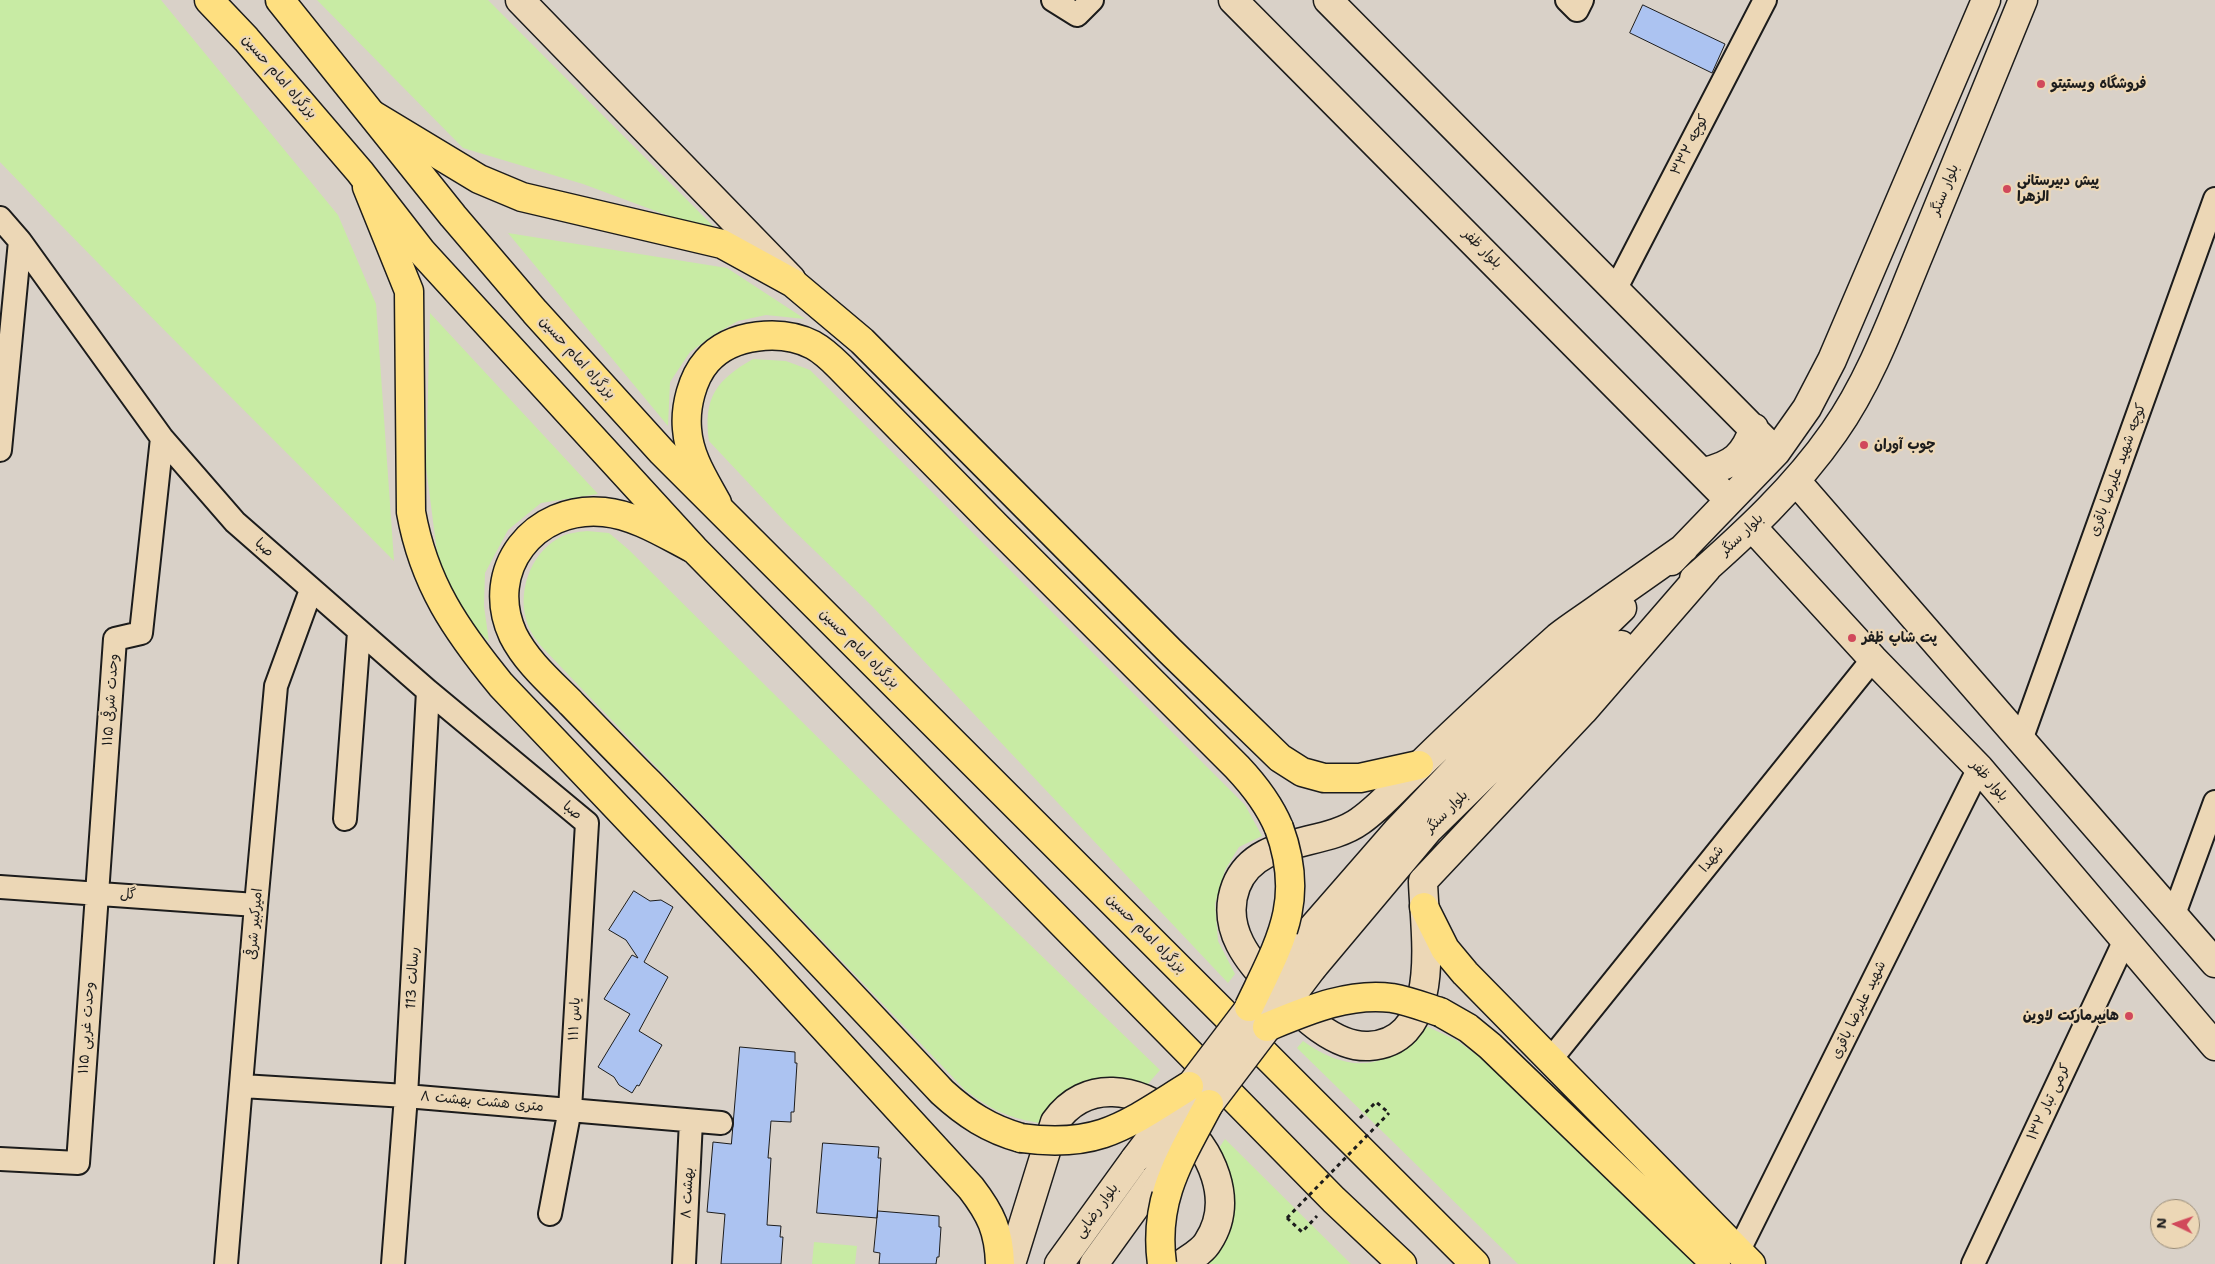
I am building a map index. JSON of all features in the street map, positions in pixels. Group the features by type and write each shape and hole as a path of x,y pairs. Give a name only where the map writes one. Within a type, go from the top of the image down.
{"main road":[{"name":"بزرگراه امام حسین","path":"209,0 246,39 360,172 422,252 694,549 1334,1200 1402,1264"},
{"name":"بزرگراه امام حسین","path":"280,0 453,216 535,312 662,452 1475,1264"},
{"path":"520,0 804,292"},
{"name":"بلوار ظفر","path":"1233,0 1704,472 1729,500"},
{"path":"1328,0 1776,452"},
{"name":"بلوار سنگر","path":"1304,957 1397,831 1460,764 1684,548 1776,452 1807,408 1832,360 1986,0"},
{"name":"بلوار سنگر","path":"1304,957 1428,830 1571,690 1752,527 1796,480 1834,432 1866,377 1896,311 2023,0"},
{"path":"368,112 479,179 522,197 722,244 793,283 862,341 1170,651 1280,758 1302,772 1324,778 1360,778 1419,765"},
{"path":"360,172 409,291 411,512 419,550 447,613 473,651 501,685 762,960 971,1188 989,1213 995,1226 999,1241 1000,1264"},
{"path":"723,513 691,454 687,428 688,404 695,379 707,360 725,347 745,339 764,335 786,336 812,345 824,352 840,367 1237,767 1262,795 1272,811 1287,848 1292,889 1290,907 1279,941 1249,1007"},
{"path":"1704,472 1721,468 1736,459 1748,445 1754,428"},
{"path":"1796,480 2173,917 2215,963"},
{"path":"1775,552 1776,528 1790,512 1810,507 1824,512"},
{"path":"694,549 642,523 605,512 581,512 562,516 543,525 529,535 516,552 508,572 505,596 506,615 513,634 534,666 673,808 942,1092 967,1114 978,1121 1020,1138 1069,1142 1104,1134 1132,1122 1189,1086"},
{"name":"بلوار ظفر","path":"1752,527 1873,659 1979,768 2215,1046"},
{"path":"1684,548 1560,635 1419,765 1374,811 1345,830 1266,852 1250,867 1237,885 1231,910 1233,930 1246,956 1276,990 1319,1027 1332,1036 1351,1044 1367,1046 1383,1044 1399,1035 1413,1021 1424,988 1428,940 1423,881 1583,711 1707,568"},
{"path":"1424,908 1436,934 1455,960 1551,1059 1735,1260"},
{"name":"بلوار رضایی","path":"1059,1264 1249,1007 1304,957"},
{"name":"بلوار رضایی","path":"1094,1264 1209,1104 1268,1027 1304,957"},
{"path":"1268,1027 1338,1002 1368,998 1380,997 1412,1002 1440,1012 1468,1028 1490,1046 1735,1260"},
{"path":"1011,1264 1055,1122 1062,1111 1083,1096 1108,1091 1134,1096 1163,1110 1177,1120 1198,1142 1211,1164 1219,1188 1218,1220 1207,1244 1182,1264"},
{"path":"1162,1264 1161,1217 1168,1183 1209,1104"}],"street":[{"path":"1053,0 1077,15 1092,0"},
{"name":"کوچه ۳۳۲","path":"1615,290 1765,0"},
{"name":"کوچه شهید علیرضا باقری","path":"2021,740 2215,200"},
{"name":"صبا","path":"0,218 20,241 162,438 235,522 359,632 587,823"},
{"path":"0,450 20,241"},
{"name":"۱۱۵ وحدت شرقی","path":"96,893 116,640 141,633 162,438"},
{"name":"امیرکبیر شرقی","path":"226,1264 276,686 311,590"},
{"path":"345,819 359,632"},
{"name":"شهدا","path":"1551,1059 1873,659"},
{"name":"رسالت 113","path":"394,1264 406,1096 428,691"},
{"name":"شهید علیرضا باقری","path":"1735,1260 1979,768"},
{"path":"2173,917 2215,802"},
{"name":"یاس ۱۱۱","path":"550,1214 570,1109 587,823"},
{"name":"گل","path":"0,886 256,905"},
{"name":"۱۱۵ وحدت غربی","path":"0,1159 78,1164 96,893"},
{"name":"کرمی تبار ۱۳۲","path":"1973,1264 2125,940"},
{"name":"۸ متری هشت بهشت","path":"242,1086 406,1096 721,1123"},
{"name":"۸ بهشت","path":"684,1264 691,1121"}],"path":[{"path":"1302,1232 1287,1218 1389,1113 1376,1102"}],"green space":[{"path":"0,0 161,0 338,215 376,304 394,561 0,162"},
{"path":"317,0 488,0 714,227 699,223 696,226 583,184 463,148"},
{"path":"508,233 727,268 805,319 766,315 738,321 715,334 690,352 670,382 668,426"},
{"path":"430,313 598,494 541,503 508,530 485,573 484,606 489,642 448,599 437,552 426,467"},
{"path":"753,359 786,361 810,370 1245,805 1262,836 1239,847 1225,870 1215,904 1218,941 1235,974 1228,983 871,605 787,524 709,441 708,413 715,392 730,375"},
{"path":"575,532 609,533 629,550 913,832 1160,1070 1147,1085 1105,1078 1085,1082 1061,1096 1039,1123 1000,1112 965,1090 540,645 533,635 525,613 524,601 528,576 533,565 539,555 560,537"},
{"path":"1426,1026 1456,1040 1481,1058 1697,1264 1518,1264 1297,1048 1303,1041 1320,1052 1337,1059 1353,1063 1368,1063 1398,1052"},
{"path":"1225,1139 1351,1264 1203,1264 1217,1151"},
{"path":"814,1242 857,1246 855,1264 812,1264"}],"building":[{"path":"1643,5 1725,44 1712,73 1630,33"},
{"path":"634,891 650,901 661,900 673,907 644,962 668,977 639,1031 662,1045 639,1086 637,1085 632,1093 619,1085 614,1077 598,1067 630,1014 604,999 632,955 638,958 626,940 609,930"},
{"path":"740,1047 795,1052 795,1063 797,1063 794,1112 791,1112 791,1122 771,1121 768,1158 771,1158 767,1225 781,1226 780,1237 783,1237 781,1264 721,1264 725,1214 707,1212 713,1142 731,1144"},
{"path":"823,1143 879,1147 878,1158 881,1158 877,1218 817,1213"},
{"path":"878,1211 939,1216 939,1227 941,1227 939,1257 937,1257 936,1264 879,1264 880,1253 874,1252"}],"place":[{"name":"فروشگاه ویستیتو","path":"2041,84"},
{"name":"پیش دبیرستانی الزهرا","path":"2007,189"},
{"name":"چوب آوران","path":"1864,445"},
{"name":"پت شاپ ظفر","path":"1852,638"},
{"name":"هایپرمارکت لاوین","path":"2129,1016"}]}
